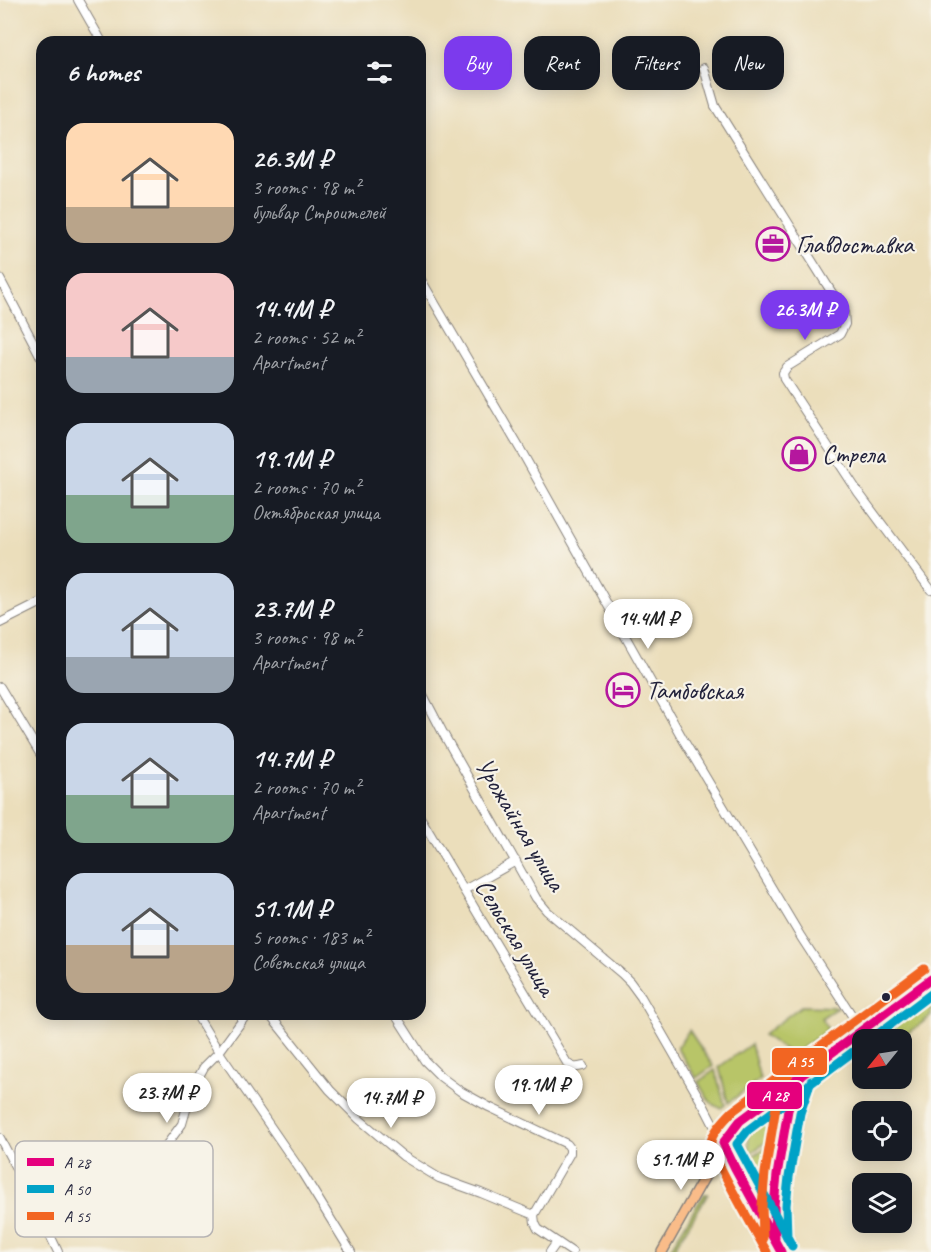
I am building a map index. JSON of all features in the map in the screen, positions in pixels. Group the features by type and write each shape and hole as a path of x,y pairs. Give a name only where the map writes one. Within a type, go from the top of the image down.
{"main road":[{"path":"865,1029 931,980"},
{"path":"662,1252 723,1143 740,1121 852,1038"},
{"path":"775,1242 774,1211 777,1175 788,1110 800,1077"},
{"path":"723,1143 781,1252"}],"street":[{"path":"78,0 99,36"},
{"path":"704,68 716,106 844,312 845,324 840,334 787,367 783,373 784,379 858,492 931,591"},
{"path":"0,279 36,348"},
{"path":"426,288 523,454 684,741 801,937 861,1029"},
{"path":"0,623 36,605"},
{"path":"0,687 36,747"},
{"name":"Урожайная улица","path":"426,700 536,898 630,982 641,997 723,1143"},
{"name":"Сельская улица","path":"426,826 567,1064 577,1068 584,1066"},
{"path":"464,890 516,861"},
{"path":"200,1020 301,1171 351,1252"},
{"path":"169,1141 182,1124 192,1089 204,1067 219,1052 243,1020"},
{"path":"274,1020 330,1090 359,1119 403,1156 439,1178 534,1215"},
{"path":"399,1020 425,1061 441,1077 489,1107 567,1144 570,1153 534,1215 538,1229 572,1252"},
{"path":"0,1138 15,1166"},
{"path":"51,1237 58,1252"},
{"path":"550,1252 557,1242"}],"green space":[{"path":"922,1005 931,1006 931,1016 912,1030 890,1029"},
{"path":"801,1006 838,1007 821,1018 828,1029 793,1055 763,1035"},
{"path":"848,1027 848,1033 809,1061 798,1061 783,1070 827,1036 833,1038"},
{"path":"689,1030 713,1066 696,1078 677,1048"},
{"path":"751,1044 760,1079 728,1103 719,1067"},
{"path":"715,1070 725,1105 721,1108 710,1101 698,1082"},
{"path":"784,1102 780,1132 749,1154 748,1134 751,1132 749,1128"},
{"path":"777,1140 770,1194 750,1158"},
{"path":"729,1177 771,1252 766,1252 725,1180"},
{"path":"704,1194 708,1194 672,1252 668,1252"}],"transit line":[{"path":"767,1252 718,1162 711,1142 714,1134 733,1111 924,969"},
{"path":"781,1252 723,1143 740,1121 931,979"},
{"path":"885,1029 931,994"},
{"path":"792,1246 737,1144 748,1130 852,1052"},
{"path":"763,1238 762,1205 765,1173 776,1107 789,1073"},
{"path":"775,1238 774,1205 777,1175 788,1110 800,1077"},
{"path":"787,1238 786,1205 789,1177 800,1113 811,1081"}],"place":[{"name":"Главдоставка","path":"773,244"},
{"name":"Стрела","path":"799,454"},
{"name":"Тамбовская","path":"623,690"}]}
